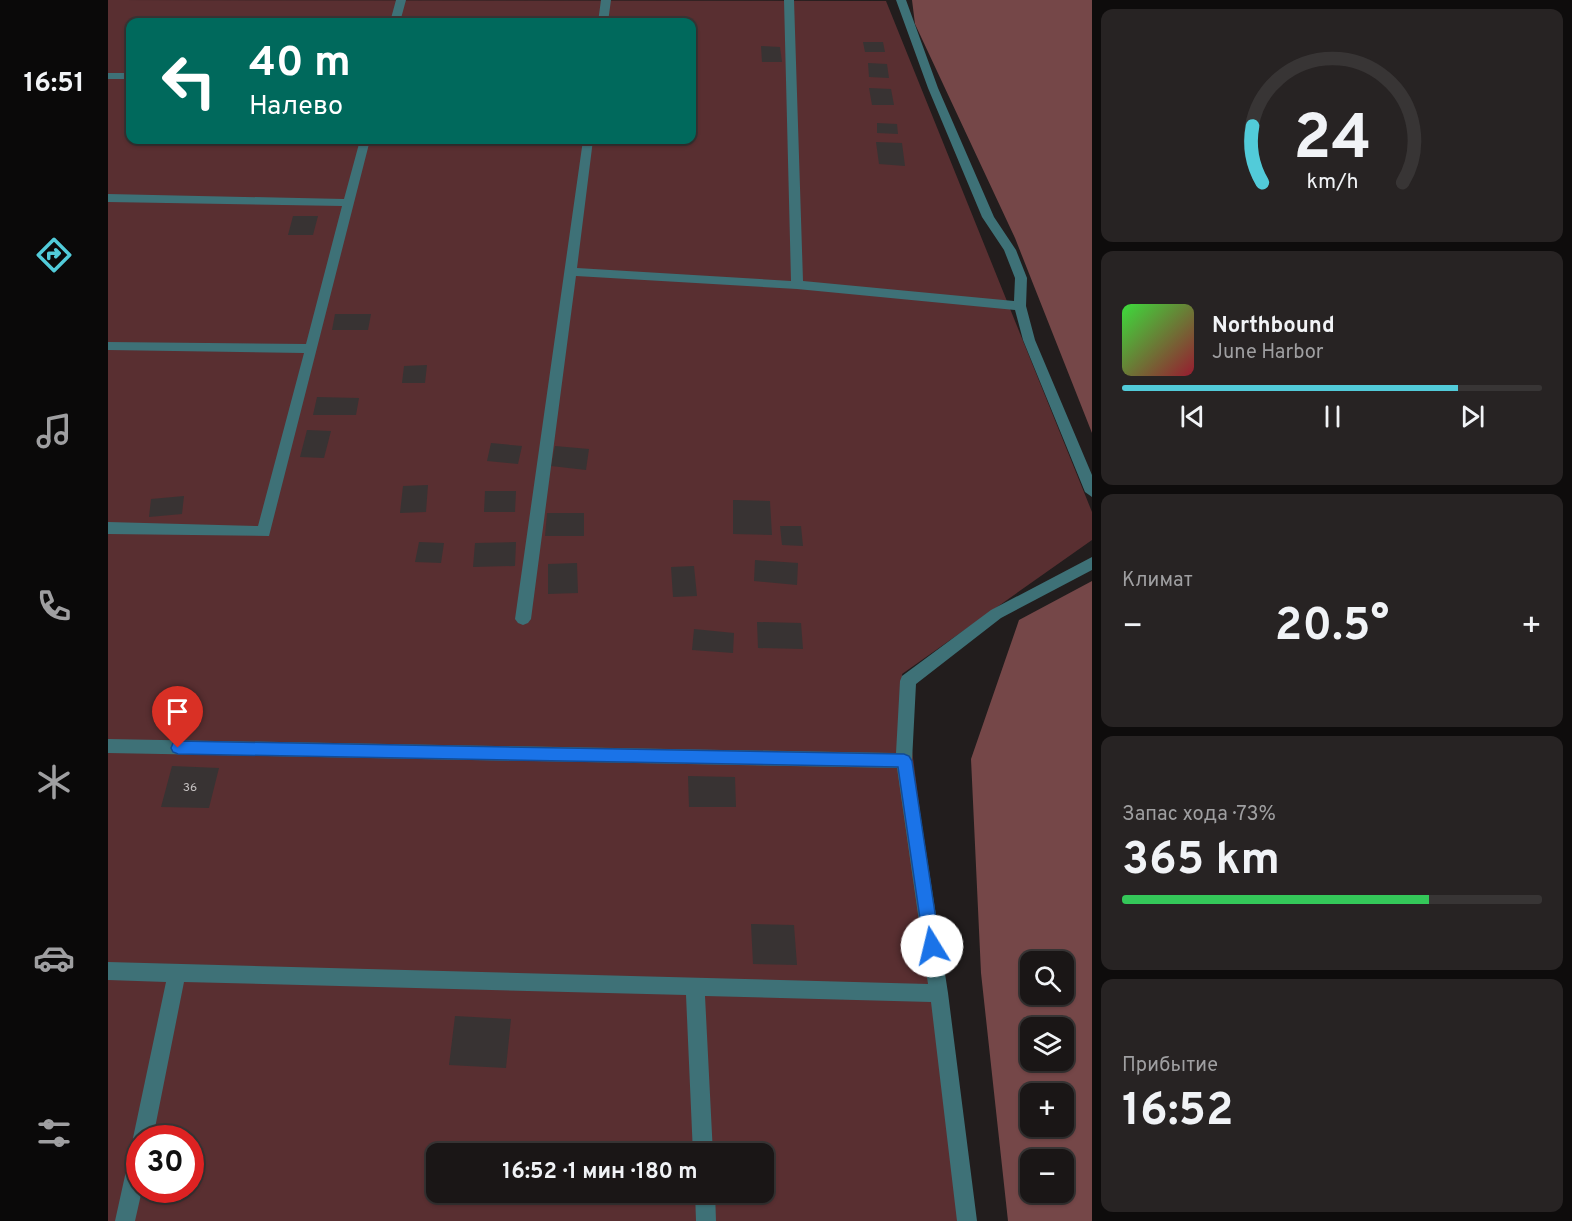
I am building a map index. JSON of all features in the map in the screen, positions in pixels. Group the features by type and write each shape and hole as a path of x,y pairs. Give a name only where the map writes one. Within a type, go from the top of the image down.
{"street":[{"path":"396,18 401,0"},
{"path":"604,18 606,0"},
{"path":"789,0 797,285"},
{"path":"901,0 933,88 988,217 1010,250 1021,278 1020,306 1029,340 1092,492"},
{"path":"108,76 126,76"},
{"path":"108,528 264,532 364,144"},
{"path":"523,619 572,272 588,144"},
{"path":"108,198 349,203"},
{"path":"572,272 797,285 1020,306"},
{"path":"108,346 311,349"},
{"path":"967,1221 939,993 904,761 908,681 996,614 1092,563"},
{"path":"108,746 904,761"},
{"path":"108,971 939,993"},
{"path":"146,1125 177,973"},
{"path":"695,987 702,1143"},
{"path":"125,1221 129,1203"},
{"path":"705,1203 706,1221"}],"shaded area":[{"path":"108,0 886,1 1092,512 1092,540 902,674 974,1221 108,1221"},
{"path":"912,0 1092,0 1092,433 1015,238 915,24"},
{"path":"1092,581 1092,1221 1008,1221 981,973 971,759 1019,620"}],"building":[{"path":"863,42 883,42 885,52 865,52"},
{"path":"761,46 780,47 782,62 762,62"},
{"path":"868,63 887,64 889,78 869,77"},
{"path":"869,88 891,89 894,105 872,105"},
{"path":"877,123 897,124 898,134 877,133"},
{"path":"876,142 902,143 905,166 879,164"},
{"path":"293,216 318,216 313,235 288,235"},
{"path":"335,314 371,314 368,330 332,330"},
{"path":"427,365 425,383 402,383 404,366"},
{"path":"317,397 359,398 356,415 313,415"},
{"path":"307,430 331,431 324,458 300,457"},
{"path":"491,443 522,446 518,464 487,461"},
{"path":"555,446 589,449 586,470 551,466"},
{"path":"428,485 426,512 400,513 403,486"},
{"path":"485,491 516,491 515,512 484,512"},
{"path":"184,496 182,514 149,517 151,499"},
{"path":"733,500 770,501 772,535 733,534"},
{"path":"547,513 584,513 584,536 545,536"},
{"path":"780,526 801,526 803,546 782,545"},
{"path":"419,542 444,543 441,563 415,562"},
{"path":"516,542 515,566 473,567 475,543"},
{"path":"755,560 798,563 797,585 754,581"},
{"path":"577,563 578,593 548,594 548,564"},
{"path":"694,566 697,596 673,597 671,567"},
{"path":"757,622 801,623 803,649 758,648"},
{"path":"694,629 734,633 733,653 692,650"},
{"path":"172,766 219,768 209,808 161,807"},
{"path":"688,776 735,777 736,807 689,807"},
{"path":"751,924 794,925 797,965 753,964"},
{"path":"455,1016 511,1019 506,1068 449,1065"}],"route":[{"path":"178,748 904,761 932,946"}]}
